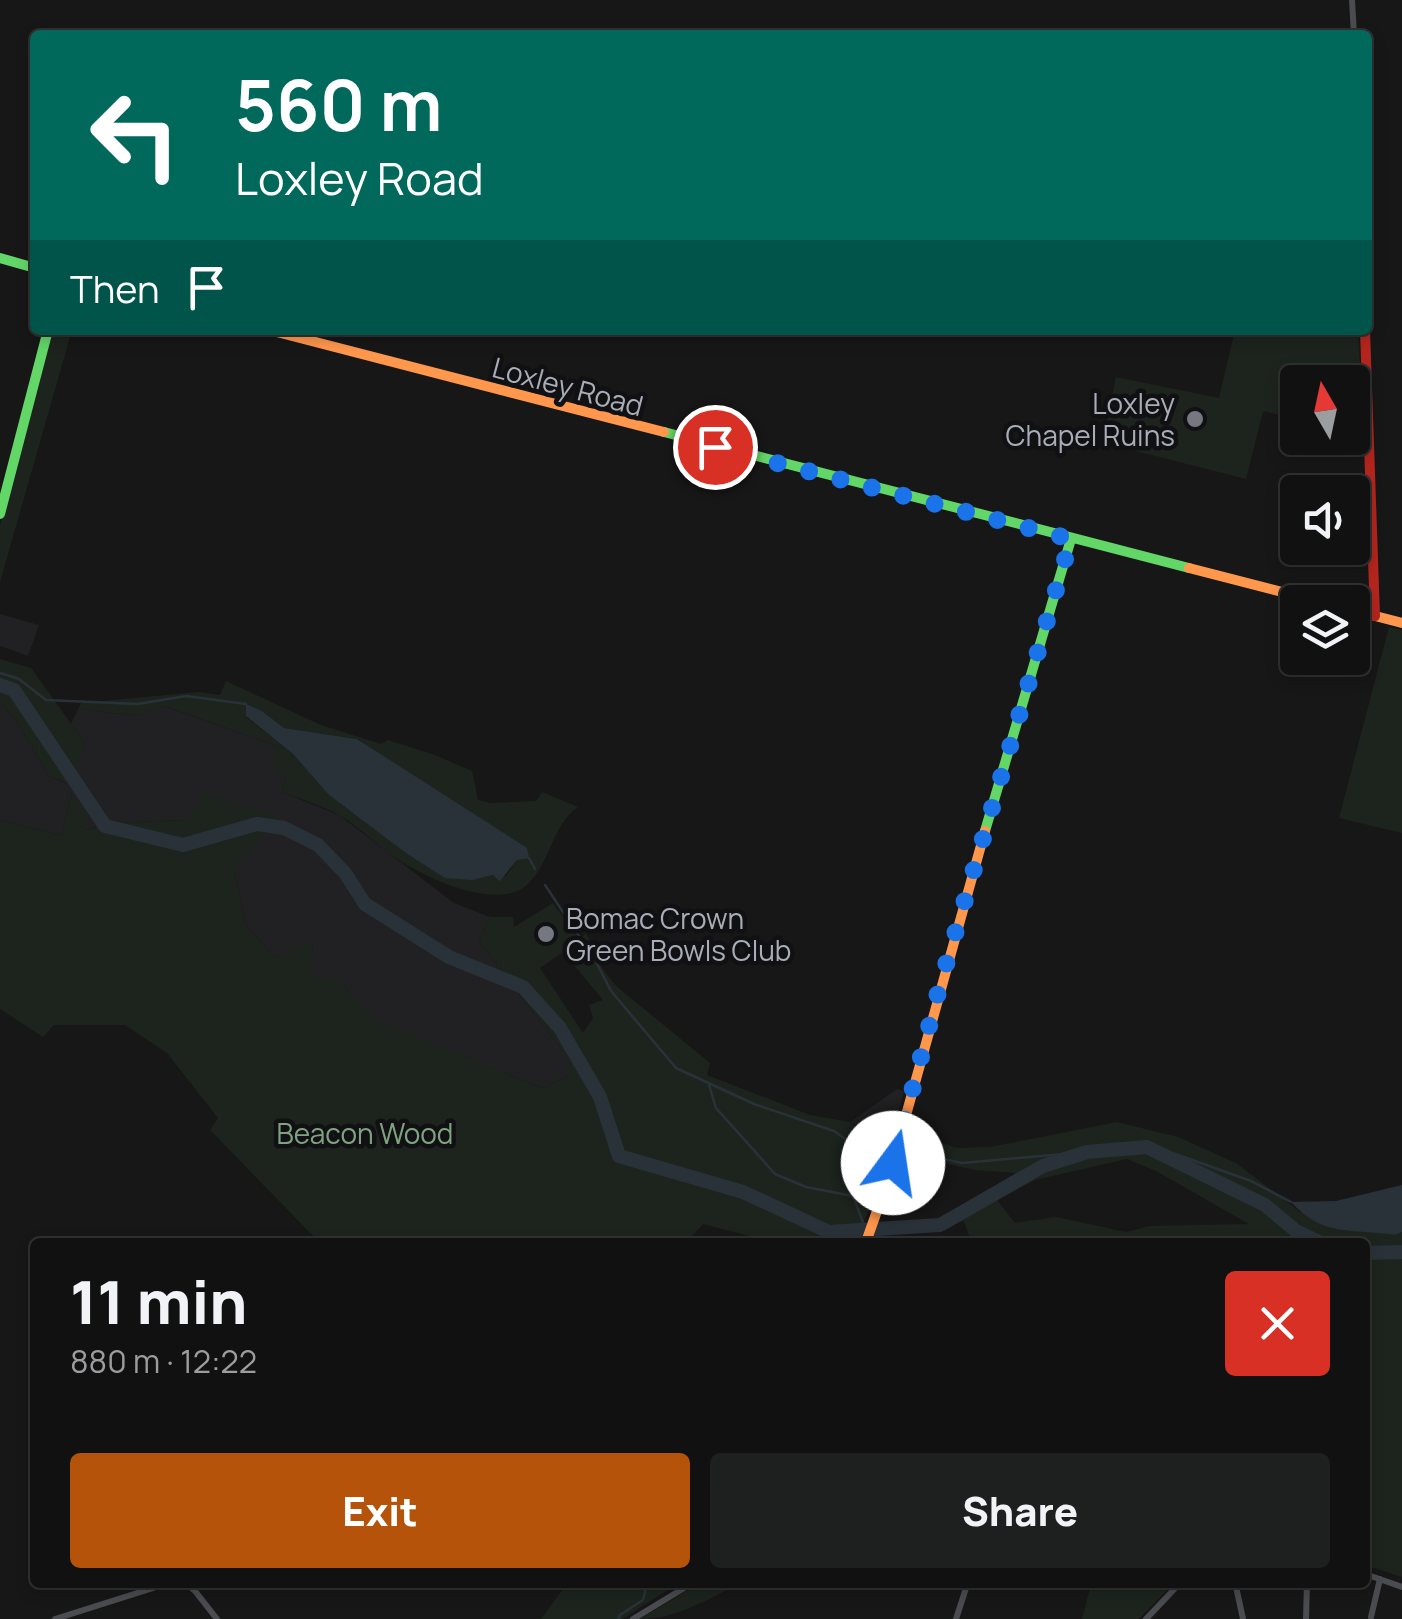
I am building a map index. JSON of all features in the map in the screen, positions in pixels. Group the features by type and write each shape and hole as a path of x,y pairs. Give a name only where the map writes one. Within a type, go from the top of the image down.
{"street":[{"path":"1352,0 1354,30"},
{"path":"0,258 30,267"},
{"path":"0,514 47,335"},
{"name":"Loxley Road","path":"288,335 1280,592"},
{"path":"1364,335 1375,616"},
{"path":"868,1238 881,1206 1071,539"},
{"path":"1370,615 1402,623"},
{"path":"1370,1576 1402,1587"},
{"path":"1371,1617 1380,1579"},
{"path":"55,1619 153,1588"},
{"path":"190,1588 217,1619"},
{"path":"633,1619 684,1588"},
{"path":"956,1619 966,1588"},
{"path":"1146,1619 1175,1588"},
{"path":"1236,1588 1243,1619"},
{"path":"1306,1619 1307,1588"}],"shaded area":[{"path":"0,614 39,625 28,656 0,646"},
{"path":"0,702 17,722 49,776 71,785 85,743 71,724 78,709 136,716 164,706 277,746 286,775 282,792 339,815 454,903 490,917 479,941 568,1058 568,1076 542,1088 371,1018 344,985 310,974 313,942 277,959 246,926 234,869 278,816 112,823 85,830 71,795 62,836 0,820"},
{"path":"246,704 284,728 357,739 527,848 529,858 517,860 500,881 493,875 472,880 445,878 328,794 293,754 246,716"},
{"path":"897,1089 904,1091 890,1144 850,1122"},
{"path":"1402,1185 1402,1232 1395,1235 1327,1226 1291,1202 1336,1201"}],"green space":[{"path":"51,335 71,335 0,582 0,526"},
{"path":"1234,335 1358,335 1360,365 1280,365 1280,415 1263,411 1246,479 1116,446 1105,430 1116,377 1219,398"},
{"path":"1389,627 1402,630 1402,833 1339,818"},
{"path":"0,659 31,668 85,743 72,785 49,776 17,722 0,702"},
{"path":"226,681 321,725 381,744 388,740 435,755 472,771 478,800 536,801 542,792 578,807 561,825 539,870 523,888 493,895 476,892 421,873 339,815 282,792 286,775 271,768 277,746 165,706 136,716 78,709 81,703 199,692 220,695","holes":["246,705 262,711 284,728 358,739 517,860 506,876 494,874 472,880 328,794 293,754 246,717"]},
{"name":"Beacon Wood","path":"203,794 279,816 234,870 246,926 276,958 313,941 311,974 344,985 372,1018 542,1088 568,1076 568,1058 479,941 490,917 513,917 514,927 553,903 580,940 586,933 600,965 615,985 710,1063 707,1075 810,1115 850,1122 890,1144 882,1184 862,1225 860,1238 757,1238 703,1224 691,1238 315,1238 210,1130 218,1118 167,1053 125,1025 54,1025 43,1037 0,1009 0,820 62,836 71,795 86,810 86,830 112,823 187,820","holes":["563,952 603,1000 589,1005 593,1018 583,1033 540,968"]},
{"path":"1117,1122 1178,1137 1236,1163 1300,1212 1377,1232 1402,1232 1402,1577 1370,1567 1370,1238 970,1238 964,1221 878,1236 881,1222 940,1219 1016,1173 975,1170 904,1155 909,1133 957,1148 990,1147","holes":["1127,1159 1156,1171 1249,1224 1150,1226 1126,1232 1056,1217 1015,1223 997,1200 1035,1180"]},
{"path":"564,1588 671,1588 622,1619 541,1619"},
{"path":"692,1588 730,1588 679,1612 640,1619"},
{"path":"1090,1588 1169,1588 1139,1619 1082,1619"}],"waterway":[{"path":"0,673 19,679 46,700 138,704 186,696 246,704"},
{"path":"0,685 14,690 105,826 183,845 257,824 284,828 318,845 345,873 365,904 449,957 523,987 560,1028 600,1097 619,1156 743,1192 829,1232 940,1225 1043,1166 1087,1152 1147,1147 1265,1205 1311,1238"},
{"path":"529,858 535,869"},
{"path":"545,885 611,991 676,1068 754,1104 834,1131 852,1144 891,1148"},
{"path":"709,1085 716,1108 775,1174 806,1187 853,1196 866,1230"},
{"path":"899,1149 962,1163 1087,1152"},
{"path":"1160,1154 1167,1151 1251,1181 1291,1202"},
{"path":"1370,1253 1402,1252"},
{"path":"618,1619 643,1600 646,1588"}],"traffic: fast":[{"path":"0,258 30,267"},
{"path":"0,514 47,335"},
{"path":"664,432 1189,568"},
{"path":"985,831 1071,539"}],"traffic: slow":[{"path":"288,335 664,432"},
{"path":"1189,568 1280,591"},
{"path":"1370,615 1402,623"},
{"path":"867,1238 888,1180 985,831"}],"traffic: jam":[{"path":"1365,335 1375,616"}],"place":[{"name":"Loxley Chapel Ruins","path":"1195,419"},
{"name":"Bomac Crown Green Bowls Club","path":"546,934"}],"route":[{"path":"715,447 1071,539 940,985 893,1163"}]}
